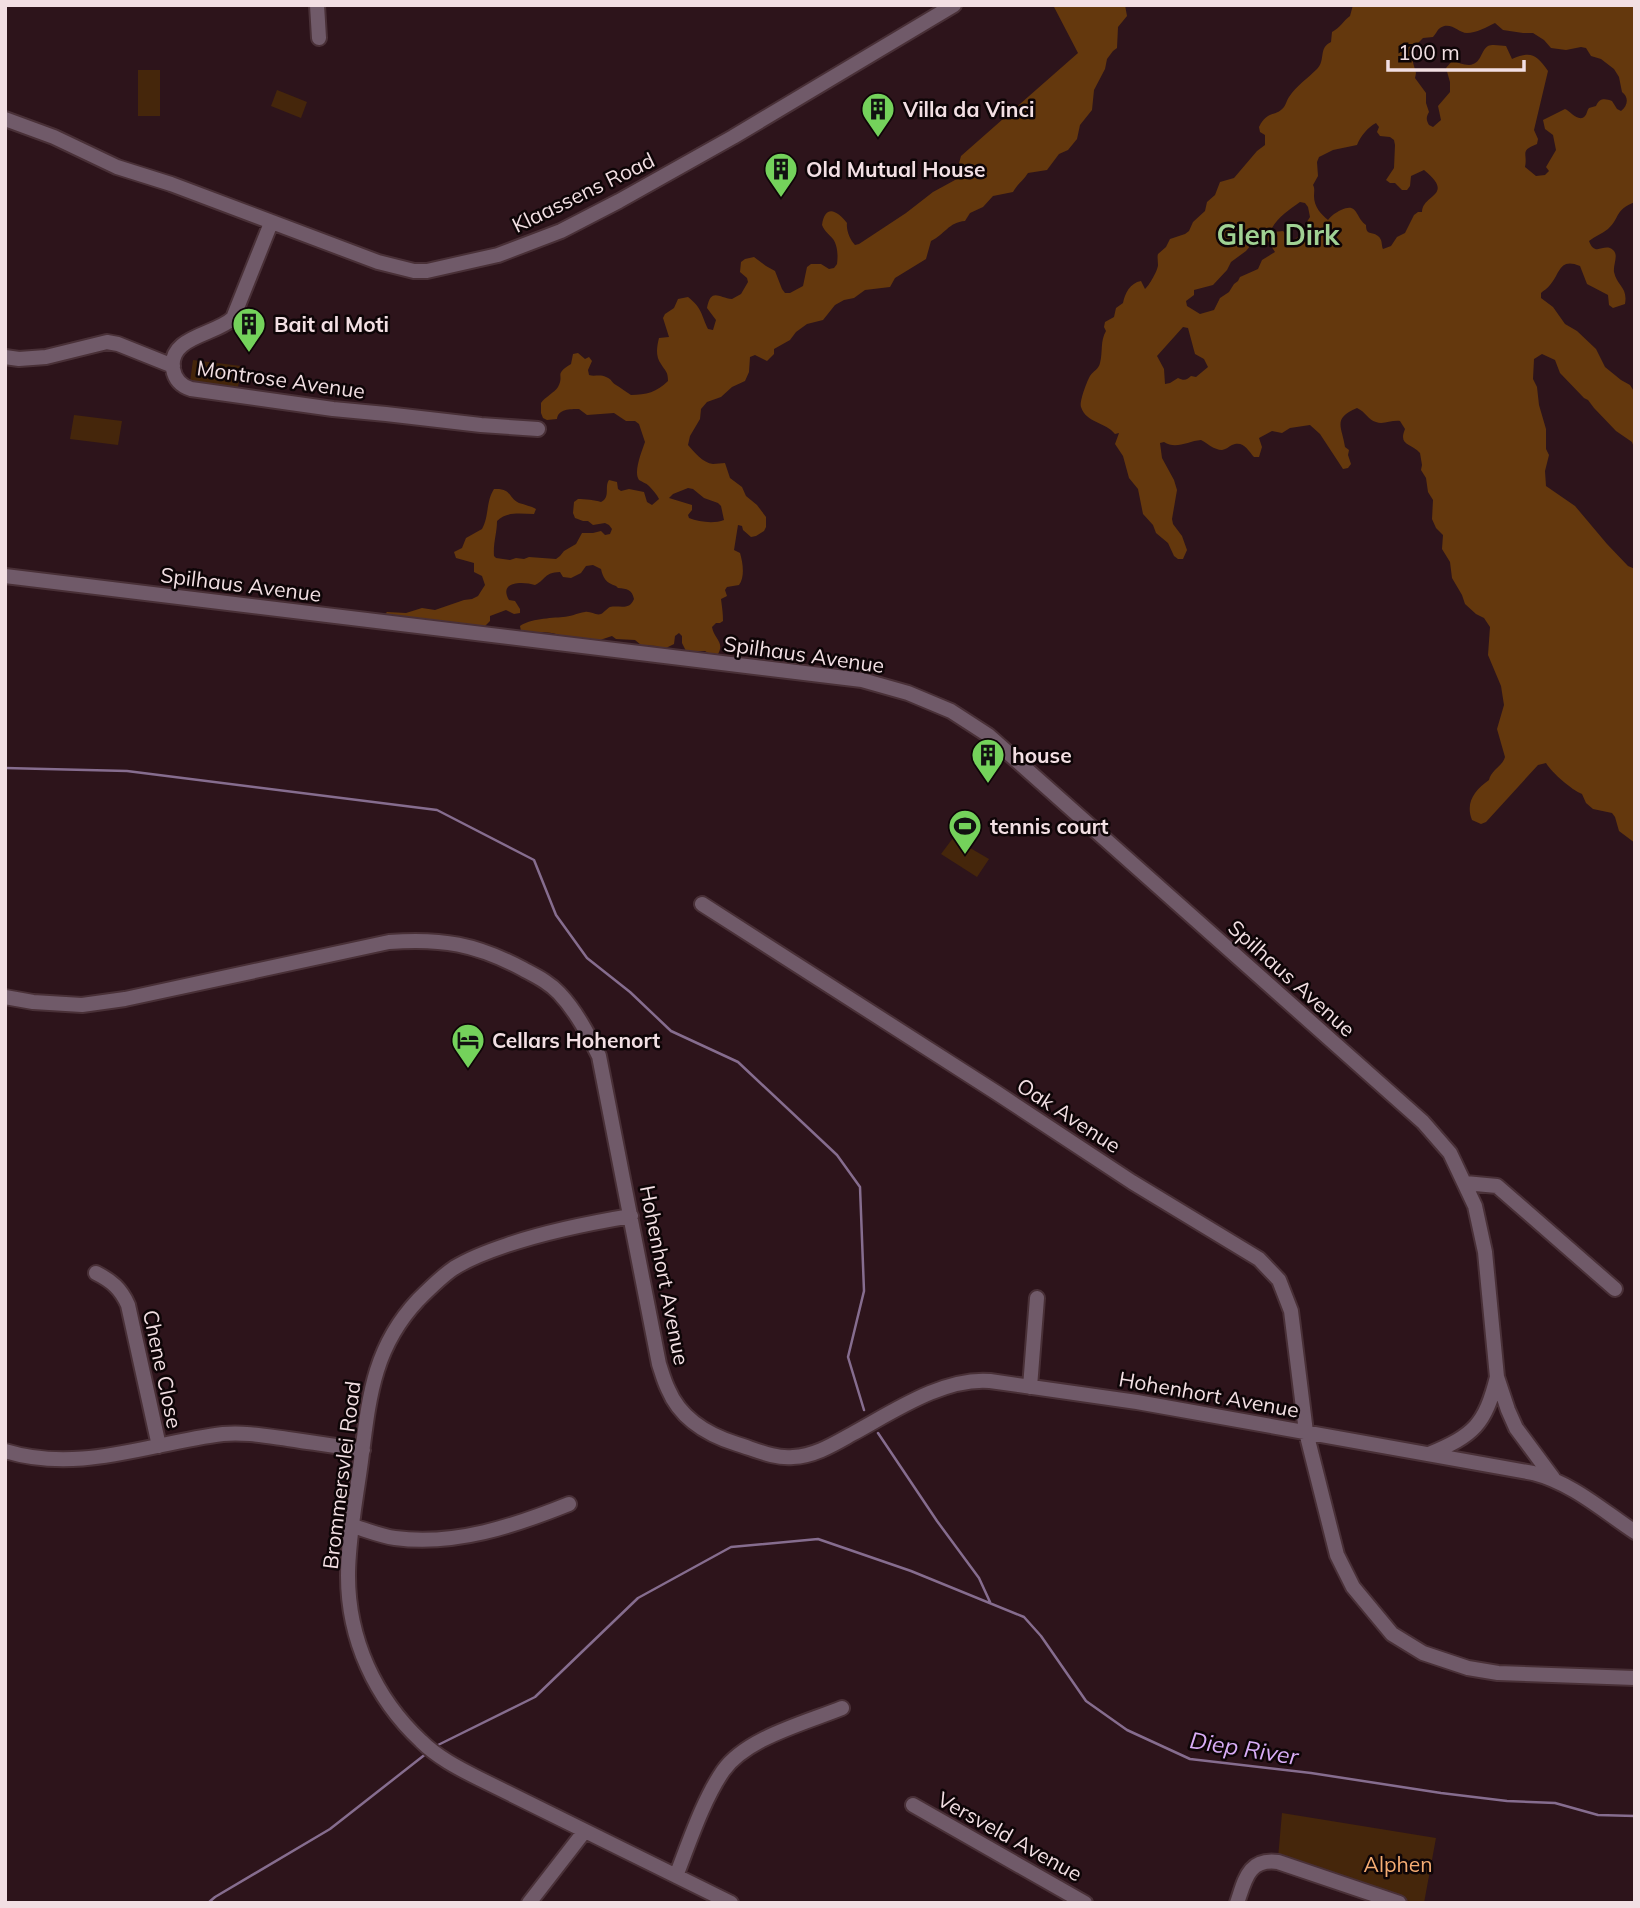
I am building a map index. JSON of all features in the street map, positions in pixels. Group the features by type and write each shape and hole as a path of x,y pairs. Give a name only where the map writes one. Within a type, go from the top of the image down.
{"street":[{"path":"317,5 319,38"},
{"name":"Klaassens Road","path":"5,118 54,137 117,167 171,184 378,262 414,271 445,269 540,240 619,201 733,137 954,5"},
{"name":"Montrose Avenue","path":"271,223 236,313 224,325 183,345 175,355 173,366 177,380 183,386 333,409 538,429"},
{"path":"5,357 46,357 107,342 124,345 173,366"},
{"name":"Spilhaus Avenue","path":"5,576 862,680 908,693 951,712 988,735 1423,1122 1450,1153 1475,1206 1485,1252 1497,1377 1517,1428 1553,1478"},
{"name":"Oak Avenue","path":"702,904 986,1085 1132,1182 1259,1259 1279,1280 1290,1311 1306,1432 1337,1555 1353,1587 1392,1634 1423,1653 1468,1668 1498,1673 1635,1678"},
{"name":"Hohenhort Avenue","path":"5,997 82,1006 389,942 421,940 448,942 478,949 548,983 560,994 585,1028 599,1056 659,1364 668,1391 681,1410 697,1425 723,1440 776,1456 792,1458 811,1454 831,1446 905,1405 946,1387 980,1381 1137,1402 1553,1478"},
{"path":"1465,1182 1497,1186 1615,1289"},
{"name":"Brommersvlei Road","path":"631,1216 559,1229 483,1253 454,1268 403,1317 376,1368 369,1401 348,1577 352,1615 356,1639 373,1680 394,1712 421,1741 456,1767 731,1903"},
{"name":"Chene Close","path":"96,1273 122,1291 128,1304 159,1446"},
{"path":"1030,1387 1037,1298"},
{"name":"Spilhaus Avenue","path":"1428,1454 1466,1435 1480,1423 1489,1408 1497,1377"},
{"path":"5,1451 54,1460 92,1459 224,1434 250,1434 363,1450"},
{"path":"1553,1478 1635,1532"},
{"path":"353,1525 393,1538 433,1540 476,1534 528,1521 569,1504"},
{"path":"676,1876 723,1770 749,1748 767,1738 842,1708"},
{"name":"Versveld Avenue","path":"913,1805 1085,1903"},
{"path":"529,1903 584,1832"},
{"path":"1237,1903 1248,1873 1256,1865 1268,1861 1399,1903"}],"green space":[{"path":"138,70 160,70 160,116 138,116"},
{"path":"277,90 307,102 301,118 271,106"},
{"path":"193,360 241,366 238,388 190,382"},
{"path":"74,415 122,421 118,445 70,439"},
{"name":"tennis court","path":"953,838 989,859 977,877 941,854"},
{"name":"Alphen","path":"1282,1813 1436,1838 1424,1903 1415,1903 1278,1858"}],"shaded area":[{"path":"1053,5 1125,5 1127,16 1118,27 1117,48 1107,59 1094,90 1092,110 1080,125 1077,139 1068,150 1059,154 1047,170 1028,173 1013,192 993,196 983,207 970,213 965,221 951,226 931,241 926,259 895,278 890,287 865,290 854,298 835,305 823,320 807,324 790,340 774,349 774,354 767,361 755,355 750,357 745,381 732,387 721,397 707,402 701,409 700,419 688,445 706,462 725,463 730,478 742,487 746,496 766,517 764,531 756,536 751,537 738,525 734,550 740,553 743,574 739,585 727,587 725,590 727,596 721,599 723,621 712,627 720,643 718,654 713,656 705,651 686,651 679,633 675,636 674,644 664,649 612,636 600,640 567,639 550,633 521,631 520,626 534,620 585,612 602,614 610,607 630,605 634,599 630,591 610,583 604,578 601,569 593,565 586,566 581,573 571,578 563,577 560,572 548,575 535,585 519,583 509,586 506,594 509,600 515,601 520,613 514,614 506,610 490,616 490,621 484,627 459,627 454,623 426,620 416,623 384,615 387,612 406,613 422,608 435,610 478,596 485,585 482,576 474,572 474,563 456,558 454,552 462,548 466,538 482,529 494,489 504,490 519,503 536,509 534,514 510,514 497,521 494,556 510,560 529,557 556,559 576,544 582,533 601,531 605,535 610,534 612,529 609,525 593,525 575,518 573,513 574,502 578,499 601,502 604,500 609,480 617,482 621,491 629,489 644,492 647,502 652,505 659,499 637,476 645,442 639,424 635,421 626,421 614,413 587,415 579,409 562,411 557,419 543,418 541,403 558,387 561,373 571,364 573,354 578,353 585,359 589,357 592,361 589,375 608,378 631,395 660,388 668,381 657,354 659,338 669,337 663,318 674,308 678,299 688,297 693,301 708,329 713,330 716,320 707,308 709,302 716,295 732,299 741,294 748,282 740,272 741,262 745,259 754,257 775,271 785,293 803,286 807,267 811,264 834,268 837,264 835,242 822,225 826,214 832,211 839,215 847,223 848,232 855,245 859,244 933,192 955,180 958,177 961,156 1078,53","holes":["688,488 704,498 718,503 724,520 706,522 689,518 692,505 669,498"]},
{"path":"1353,5 1635,5 1635,202 1621,211 1608,229 1589,241 1594,248 1610,248 1615,252 1614,272 1624,290 1625,304 1613,308 1609,305 1608,295 1587,284 1580,266 1573,264 1561,268 1541,293 1541,298 1553,307 1565,324 1596,349 1605,367 1630,385 1635,393 1635,450 1632,442 1616,431 1560,373 1555,360 1542,354 1534,359 1533,379 1546,429 1546,449 1549,455 1545,471 1546,486 1575,506 1607,544 1628,566 1635,569 1635,843 1619,831 1612,813 1593,809 1582,794 1562,781 1546,763 1538,765 1486,822 1481,824 1472,820 1470,808 1473,797 1505,757 1497,729 1504,705 1501,686 1488,655 1490,627 1484,618 1465,604 1452,578 1450,562 1442,549 1443,535 1432,519 1433,500 1421,470 1420,453 1404,441 1405,429 1400,421 1376,422 1357,408 1344,416 1340,424 1351,464 1343,469 1320,434 1310,425 1290,428 1282,433 1272,431 1259,438 1262,447 1259,457 1254,457 1245,446 1239,444 1222,450 1201,440 1178,445 1160,443 1162,458 1177,490 1173,524 1182,536 1187,550 1183,559 1178,559 1143,514 1138,489 1129,478 1123,456 1115,444 1119,433 1115,434 1087,416 1081,407 1087,382 1100,363 1105,322 1114,317 1116,308 1123,303 1131,286 1141,281 1145,289 1147,287 1158,267 1158,254 1170,239 1189,231 1193,222 1205,211 1207,202 1215,195 1220,182 1234,178 1265,145 1265,135 1260,132 1259,127 1262,121 1281,110 1295,89 1320,66 1323,51 1331,42 1332,32 1350,16","holes":["1495,23 1503,30 1533,33 1551,48 1586,48 1591,56 1601,59 1614,69 1627,99 1625,107 1621,111 1612,101 1602,99 1596,106 1589,108 1583,118 1565,109 1543,120 1545,129 1553,135 1556,150 1546,167 1549,171 1545,175 1536,176 1525,167 1525,153 1537,144 1534,130 1548,71 1533,56 1524,55 1512,59 1506,46 1492,45 1485,48 1479,60 1473,64 1452,61 1446,68 1450,92 1438,106 1441,120 1433,127 1429,125 1426,93 1415,78 1412,59 1416,45 1423,38 1433,37 1444,26 1467,33","1376,123 1379,127 1377,132 1380,136 1394,140 1394,168 1386,180 1395,183 1402,190 1407,190 1411,176 1424,170 1437,185 1435,194 1423,206 1422,212 1414,215 1405,233 1397,237 1391,246 1383,249 1380,238 1368,232 1366,225 1353,209 1347,208 1335,213 1328,220 1325,218 1315,204 1313,185 1318,176 1319,157 1333,150 1357,145","1300,202 1308,207 1310,217 1303,235 1293,241 1283,231 1274,232 1272,228","1264,235 1275,252 1262,260 1258,269 1240,277 1229,292 1220,298 1214,310 1200,314 1187,306 1186,301 1194,295 1194,290 1213,285 1231,262 1256,239","1183,327 1188,328 1195,354 1204,359 1208,367 1196,377 1191,376 1184,380 1178,378 1165,384 1164,369 1157,356"]}],"waterway":[{"path":"5,768 127,771 437,810 534,860 556,915 587,958 630,992 671,1031 738,1062 837,1155 860,1187 864,1291 848,1357 864,1410"},
{"path":"878,1433 979,1578 990,1602"},
{"name":"Diep River","path":"436,1746 535,1697 638,1598 731,1547 818,1539 911,1571 1024,1617 1041,1636 1086,1701 1127,1730 1190,1759 1507,1801 1555,1803 1598,1815 1635,1816"},
{"path":"208,1903 330,1829 427,1753"}],"place":[{"name":"Villa da Vinci","path":"878,139"},
{"name":"Old Mutual House","path":"781,199"},
{"name":"Bait al Moti","path":"249,354"},
{"name":"house","path":"988,785"},
{"name":"tennis court","path":"965,856"},
{"name":"Cellars Hohenort","path":"468,1070"}],"district":[{"name":"Glen Dirk","path":"1278,234"}]}
